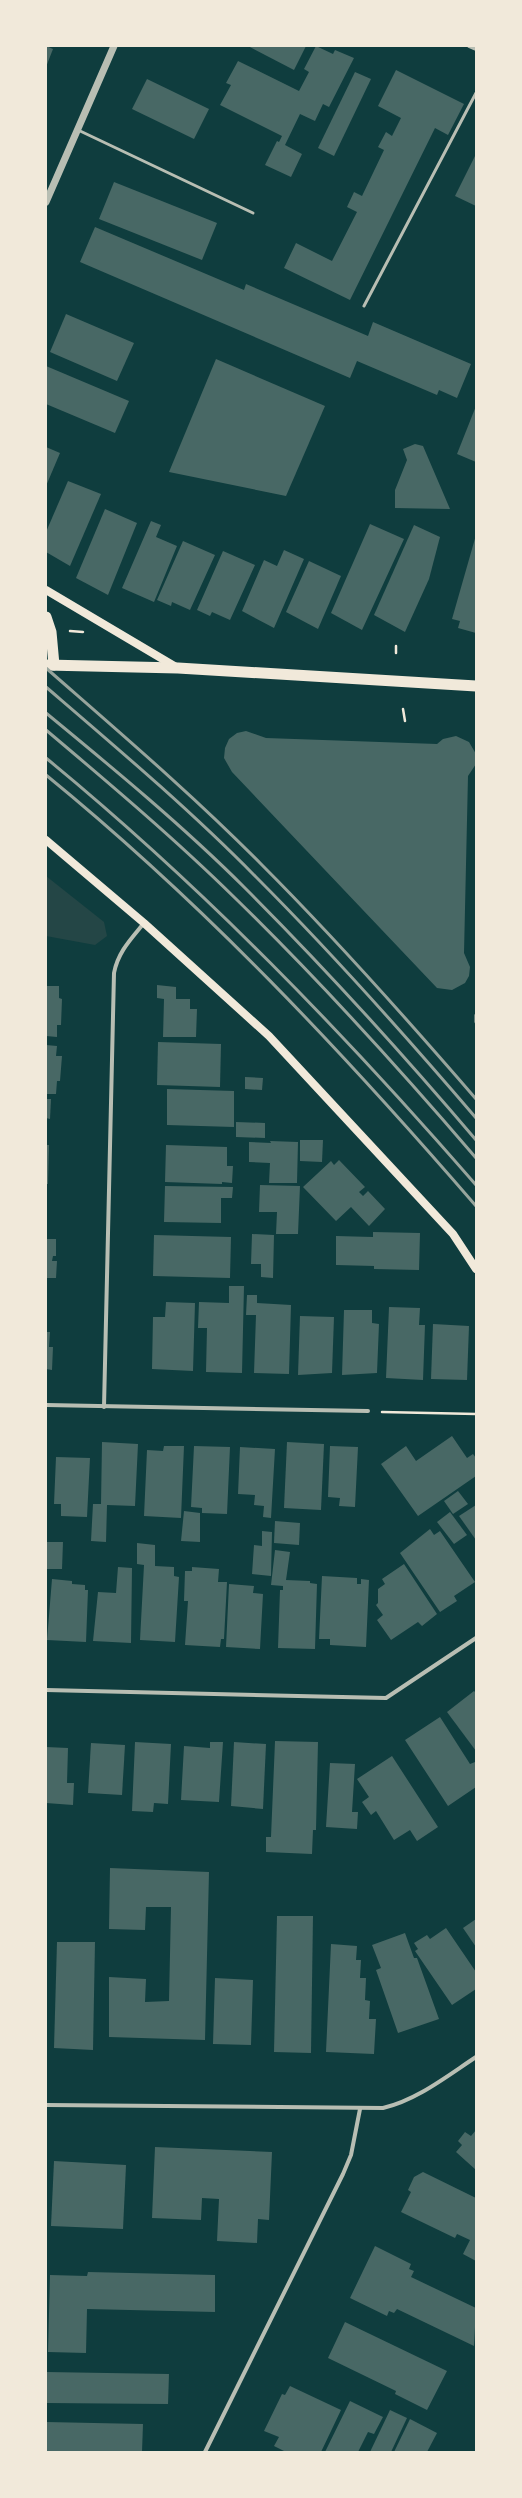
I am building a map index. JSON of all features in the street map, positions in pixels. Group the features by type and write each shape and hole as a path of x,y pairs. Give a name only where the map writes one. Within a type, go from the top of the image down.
{"highway":[{"path":"46,618 51,632 50,665 178,668 476,686"}],"main road":[{"path":"46,590 178,668"},
{"path":"46,840 144,923 269,1036 453,1234 476,1269"}],"street":[{"path":"46,202 114,46"},
{"path":"469,46 476,49"},
{"path":"104,1407 114,973 116,961 144,923"},
{"path":"46,1405 368,1411"},
{"path":"46,1690 386,1698 476,1638"},
{"path":"46,2105 360,2109 399,2104 476,2057"},
{"path":"205,2452 343,2174 351,2155 360,2109"}],"lane":[{"path":"364,306 476,93"},
{"path":"78,130 253,213"},
{"path":"476,1015 476,1021"}],"path":[{"path":"396,646 396,653"},
{"path":"403,709 405,721"},
{"path":"368,1411 476,1414"}],"shaded area":[{"path":"46,876 104,922 107,936 95,945 46,936"}],"building":[{"path":"46,46 53,49 46,67"},
{"path":"248,46 306,46 294,70"},
{"path":"316,46 333,54 335,50 354,58 329,107 323,104 315,121 300,114 285,145 302,154 291,177 265,165 277,141 279,142 282,136 220,105 231,85 226,83 238,61 299,91 309,72 304,69"},
{"path":"396,70 464,104 448,135 435,128 350,300 284,268 296,243 332,261 357,212 347,207 354,192 362,196 384,150 378,147 386,132 392,136 401,118 378,106"},
{"path":"355,72 371,79 334,156 318,148"},
{"path":"147,79 209,109 194,139 132,109"},
{"path":"476,154 476,206 455,196"},
{"path":"114,182 217,223 202,260 99,219"},
{"path":"95,227 244,290 246,284 368,336 373,322 471,364 457,398 439,390 437,395 357,361 350,378 80,262"},
{"path":"66,314 134,343 117,381 50,352"},
{"path":"216,359 325,406 286,496 169,472"},
{"path":"46,366 129,401 115,433 46,404"},
{"path":"476,406 476,462 457,454"},
{"path":"415,444 423,446 450,509 395,508 395,490 407,460 403,449"},
{"path":"46,447 60,453 46,486"},
{"path":"68,481 101,494 70,566 46,552 46,532"},
{"path":"105,509 137,523 108,595 76,578"},
{"path":"151,521 161,525 156,537 177,546 154,602 122,588"},
{"path":"370,524 404,539 362,630 331,613"},
{"path":"414,525 440,537 429,579 405,632 374,615"},
{"path":"476,535 476,633 458,628 460,621 452,619"},
{"path":"183,541 215,555 190,610 172,602 171,606 157,600"},
{"path":"284,550 304,559 274,628 242,611 264,560 277,566"},
{"path":"223,551 255,565 230,620 212,612 210,616 197,610"},
{"path":"309,561 341,576 318,629 286,612"},
{"path":"246,731 266,738 437,744 443,739 456,736 469,742 476,754 476,764 468,776 464,953 470,967 469,976 465,983 452,990 437,988 232,772 224,758 225,748 229,739 237,733"},
{"path":"157,985 176,987 176,999 190,999 190,1009 197,1009 196,1037 163,1037 164,999 157,998"},
{"path":"46,986 59,986 59,998 62,999 61,1025 57,1025 57,1037 46,1036"},
{"path":"158,1042 221,1044 220,1087 157,1085"},
{"path":"46,1045 57,1046 56,1056 62,1056 60,1081 57,1081 56,1094 46,1094"},
{"path":"245,1077 263,1078 262,1090 245,1089"},
{"path":"167,1089 234,1091 234,1127 167,1125"},
{"path":"46,1099 51,1099 50,1119 46,1118"},
{"path":"236,1122 265,1123 265,1138 236,1137"},
{"path":"300,1140 323,1140 322,1162 300,1161"},
{"path":"270,1141 298,1142 297,1183 269,1183 270,1163 249,1162 249,1142 271,1143"},
{"path":"46,1145 49,1145 48,1184 46,1184"},
{"path":"166,1145 227,1147 227,1166 233,1166 232,1183 165,1182"},
{"path":"339,1160 365,1187 359,1192 363,1196 368,1191 385,1209 369,1226 351,1207 336,1221 303,1187 331,1161 334,1165"},
{"path":"260,1185 300,1186 298,1234 276,1234 277,1212 259,1212"},
{"path":"165,1186 233,1187 232,1198 221,1198 221,1223 164,1222"},
{"path":"373,1232 420,1233 419,1270 374,1269 374,1266 336,1265 336,1236 373,1237"},
{"path":"252,1234 274,1235 273,1278 261,1277 261,1264 251,1264"},
{"path":"154,1235 231,1237 230,1278 153,1276"},
{"path":"46,1239 56,1239 56,1256 53,1256 52,1261 57,1261 56,1278 46,1278"},
{"path":"229,1286 244,1286 242,1373 206,1372 207,1328 198,1328 199,1302 229,1303"},
{"path":"247,1295 257,1295 257,1303 291,1305 289,1374 254,1373 256,1315 246,1315"},
{"path":"166,1302 195,1303 193,1371 152,1369 153,1317 165,1317"},
{"path":"389,1307 420,1308 419,1325 425,1325 423,1380 386,1378"},
{"path":"344,1310 372,1310 372,1323 379,1324 377,1373 342,1375"},
{"path":"300,1316 334,1317 332,1373 298,1375"},
{"path":"433,1324 469,1326 467,1380 431,1379"},
{"path":"46,1332 50,1332 49,1347 53,1347 52,1370 46,1369"},
{"path":"452,1436 467,1458 473,1454 476,1458 476,1476 418,1516 381,1464 406,1446 416,1461"},
{"path":"102,1442 138,1444 135,1506 107,1505 106,1542 91,1541 93,1504 101,1504"},
{"path":"287,1442 324,1444 321,1510 284,1508"},
{"path":"164,1446 184,1446 181,1518 144,1516 147,1450 163,1451"},
{"path":"194,1446 230,1447 227,1514 202,1513 202,1508 191,1507"},
{"path":"330,1446 358,1447 355,1507 339,1506 340,1498 328,1497"},
{"path":"240,1447 275,1449 271,1518 263,1517 264,1506 254,1505 255,1495 238,1494"},
{"path":"56,1457 90,1458 87,1517 61,1516 61,1504 54,1504"},
{"path":"458,1491 468,1504 453,1514 444,1501"},
{"path":"476,1505 476,1540 459,1516"},
{"path":"184,1511 200,1513 200,1542 181,1541"},
{"path":"450,1512 467,1535 454,1544 437,1522"},
{"path":"275,1521 300,1523 299,1545 274,1543"},
{"path":"430,1529 434,1535 440,1531 475,1582 454,1596 457,1601 440,1612 400,1553"},
{"path":"262,1531 272,1532 271,1576 252,1574 254,1545 262,1546"},
{"path":"46,1542 63,1542 62,1569 46,1569"},
{"path":"137,1543 155,1545 155,1566 174,1567 174,1576 179,1577 175,1642 140,1640 144,1565 137,1564"},
{"path":"275,1550 290,1552 286,1580 310,1581 310,1583 317,1584 315,1649 278,1648 280,1590 283,1590 283,1586 271,1585"},
{"path":"404,1564 437,1614 422,1626 418,1622 391,1640 377,1620 383,1615 376,1605 378,1603 378,1589 385,1584 382,1579"},
{"path":"118,1567 132,1568 131,1643 93,1641 98,1592 116,1593"},
{"path":"192,1567 219,1569 218,1582 227,1582 224,1639 221,1639 220,1647 185,1645 188,1601 184,1601 185,1571 192,1571"},
{"path":"322,1576 357,1578 357,1584 361,1584 361,1579 369,1580 366,1647 330,1645 330,1639 319,1639"},
{"path":"52,1579 72,1581 72,1584 85,1585 85,1590 88,1590 86,1642 47,1640"},
{"path":"229,1584 254,1586 253,1593 263,1594 260,1649 226,1647"},
{"path":"474,1691 476,1693 476,1751 447,1712"},
{"path":"440,1717 470,1764 475,1762 476,1764 476,1787 448,1806 405,1740"},
{"path":"275,1741 318,1742 316,1830 313,1830 312,1854 266,1852 266,1837 271,1837"},
{"path":"135,1742 171,1744 168,1804 154,1803 153,1812 132,1811"},
{"path":"210,1742 223,1742 219,1802 181,1800 184,1746 210,1748"},
{"path":"234,1742 266,1744 263,1809 231,1806"},
{"path":"91,1743 125,1745 122,1795 88,1793"},
{"path":"46,1747 68,1748 67,1783 74,1783 73,1805 46,1803"},
{"path":"392,1756 438,1827 417,1841 410,1830 394,1840 376,1811 371,1815 362,1802 369,1797 357,1779"},
{"path":"330,1763 355,1764 352,1812 358,1812 357,1829 326,1827"},
{"path":"110,1868 209,1872 205,2040 109,2037 109,1977 146,1979 145,2002 169,2001 171,1907 146,1907 145,1930 109,1929"},
{"path":"277,1916 313,1916 311,2053 274,2052"},
{"path":"476,1919 476,1947 463,1928"},
{"path":"446,1928 476,1972 476,1989 452,2005 415,1951 418,1949 414,1943 427,1935 430,1939"},
{"path":"405,1933 414,1958 417,1958 439,2019 398,2033 376,1970 381,1968 372,1945"},
{"path":"57,1942 95,1942 93,2050 54,2048"},
{"path":"331,1944 357,1946 356,1960 361,1960 360,1978 366,1978 365,2000 370,2001 369,2019 376,2019 374,2054 326,2052"},
{"path":"215,1978 253,1980 251,2045 213,2044"},
{"path":"476,2130 476,2170 456,2152 462,2145 458,2141 465,2132 471,2136"},
{"path":"155,2147 272,2152 269,2220 258,2219 257,2243 217,2241 219,2199 202,2198 201,2220 152,2218"},
{"path":"54,2161 126,2165 123,2229 51,2226"},
{"path":"423,2172 476,2198 476,2261 463,2254 470,2240 457,2234 455,2238 401,2212 411,2192 408,2190 414,2177"},
{"path":"375,2246 411,2264 409,2269 414,2271 411,2277 476,2308 474,2346 397,2309 394,2313 389,2311 387,2316 350,2298"},
{"path":"88,2272 215,2275 215,2312 87,2309 86,2353 48,2352 50,2275 87,2276"},
{"path":"345,2322 447,2371 427,2410 395,2394 396,2391 328,2358"},
{"path":"46,2372 169,2374 168,2404 46,2403"},
{"path":"290,2386 341,2410 321,2452 286,2452 274,2446 279,2437 264,2431 282,2394 285,2395"},
{"path":"350,2401 383,2417 374,2434 368,2432 358,2452 325,2452"},
{"path":"390,2410 407,2418 391,2452 370,2452"},
{"path":"410,2419 437,2433 427,2452 394,2452"},
{"path":"46,2422 143,2424 142,2452 46,2452"}],"railway":[{"path":"46,668 182,789 261,864 317,921 371,980 476,1099"},
{"path":"46,687 179,803 255,876 368,995 476,1118"},
{"path":"46,713 173,820 245,888 305,949 363,1012 476,1140"},
{"path":"46,730 166,833 267,929 358,1025 476,1158"},
{"path":"46,758 161,858 270,962 375,1072 476,1185"},
{"path":"46,775 161,875 270,981 375,1092 476,1206"}]}
